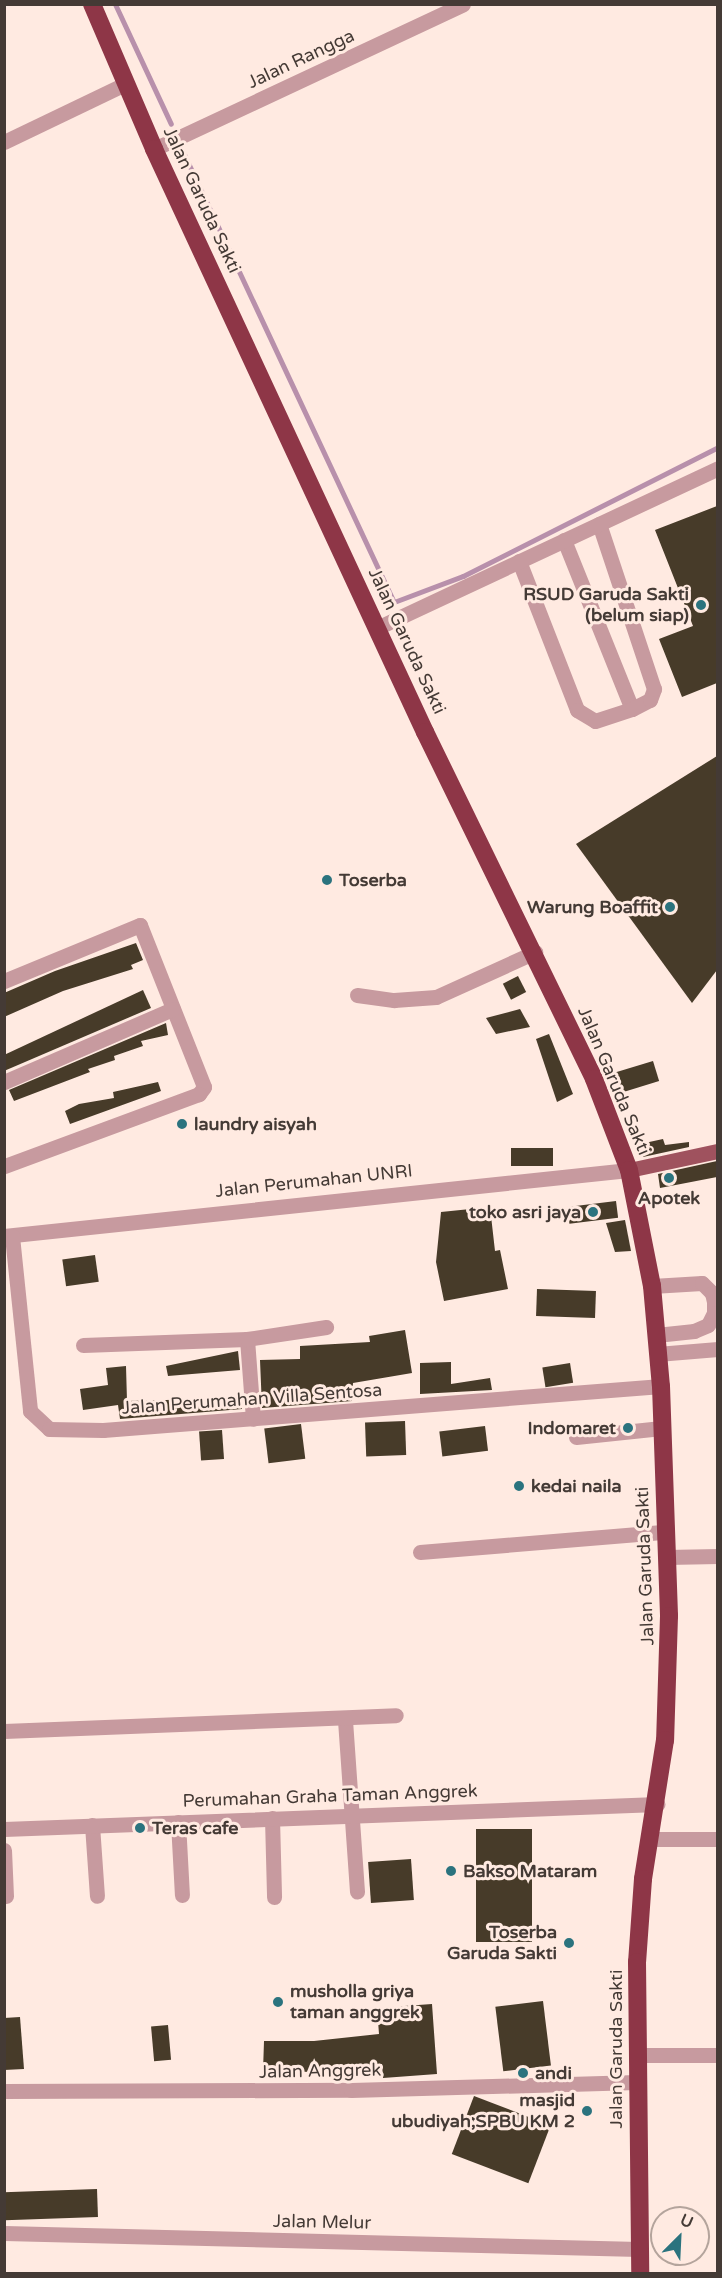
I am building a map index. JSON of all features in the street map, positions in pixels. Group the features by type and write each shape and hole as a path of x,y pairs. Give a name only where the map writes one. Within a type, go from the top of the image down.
{"highway":[{"name":"Jalan Garuda Sakti","path":"92,4 154,149 379,627 430,743 535,952 594,1079 629,1170 652,1286 661,1386 667,1557 668,1706 658,1804 649,1839 639,1922 636,2055 640,2274"}],"main road":[{"path":"629,1170 717,1151"}],"street":[{"name":"Jalan Rangga","path":"154,149 463,4"},
{"path":"4,142 125,84"},
{"path":"379,627 717,468"},
{"path":"519,561 577,710 596,721 632,709 650,700 654,688 598,524"},
{"path":"564,540 632,709"},
{"path":"4,981 139,924 203,1083 202,1092 4,1166"},
{"path":"357,995 394,1000 436,997 535,952"},
{"path":"4,1082 173,1009"},
{"name":"Jalan Perumahan UNRI","path":"8,1236 322,1199 629,1170"},
{"name":"Jalan Perumahan Villa Sentosa","path":"8,1236 30,1411 39,1423 49,1429 103,1430 661,1386"},
{"path":"652,1286 702,1283 709,1287 714,1302 714,1314 708,1325 694,1331 656,1335"},
{"path":"83,1345 247,1339 326,1327"},
{"path":"247,1339 253,1419"},
{"path":"657,1354 717,1349"},
{"path":"576,1437 662,1428"},
{"path":"420,1552 665,1532"},
{"path":"667,1557 717,1556"},
{"path":"4,1731 345,1720 396,1715"},
{"path":"345,1720 357,1892"},
{"name":"Perumahan Graha Taman Anggrek","path":"4,1829 658,1804"},
{"path":"272,1818 274,1897"},
{"path":"178,1822 182,1895"},
{"path":"92,1825 97,1896"},
{"path":"649,1839 717,1839"},
{"path":"4,1850 6,1896"},
{"path":"636,2055 717,2055"},
{"name":"Jalan Anggrek","path":"4,2091 351,2090 637,2082"},
{"name":"Jalan Melur","path":"4,2233 639,2249"}],"building":[{"name":"RSUD Garuda Sakti (belum siap)","path":"717,506 717,683 682,697 659,639 693,626 655,530"},
{"name":"Warung Boaffit","path":"717,756 717,970 692,1003 576,844"},
{"path":"136,943 143,960 131,965 133,969 63,991 4,1017 4,993 55,971"},
{"path":"518,976 526,992 511,1000 503,984"},
{"path":"143,990 151,1008 4,1071 4,1055"},
{"path":"520,1009 530,1027 496,1034 486,1018"},
{"path":"166,1023 168,1035 141,1041 143,1046 114,1056 115,1060 88,1069 90,1072 14,1101 9,1090"},
{"path":"549,1034 573,1094 557,1102 536,1039"},
{"path":"653,1061 659,1081 617,1094 611,1074"},
{"path":"158,1082 161,1091 70,1124 65,1111 79,1104 114,1098 113,1092"},
{"path":"663,1139 665,1145 689,1142 689,1147 643,1157 640,1144"},
{"path":"511,1148 553,1148 553,1166 511,1166"},
{"path":"717,1161 717,1177 660,1188 658,1174"},
{"name":"toko asri jaya","path":"616,1201 618,1218 569,1224 567,1207"},
{"path":"490,1207 495,1251 500,1250 508,1289 444,1301 436,1262 441,1212"},
{"path":"625,1220 631,1251 615,1252 606,1223"},
{"path":"95,1255 99,1282 66,1286 62,1260"},
{"path":"537,1289 596,1291 595,1318 536,1316"},
{"path":"405,1330 412,1373 353,1383 352,1401 262,1408 260,1360 300,1359 300,1346 370,1342 369,1336"},
{"path":"238,1351 240,1370 168,1376 166,1366"},
{"path":"451,1362 451,1384 490,1378 492,1390 420,1394 420,1363"},
{"path":"570,1363 573,1383 545,1387 542,1367"},
{"path":"126,1366 127,1401 242,1398 242,1409 120,1419 118,1405 83,1410 80,1389 108,1385 106,1368"},
{"path":"405,1421 406,1455 366,1456 365,1422"},
{"path":"301,1424 305,1459 269,1463 264,1429"},
{"path":"485,1426 488,1451 442,1456 439,1432"},
{"path":"222,1430 224,1459 201,1461 199,1432"},
{"path":"476,1829 532,1829 532,1942 476,1942"},
{"path":"411,1859 414,1900 371,1903 368,1862"},
{"path":"543,2001 551,2066 503,2071 495,2007"},
{"path":"432,2004 437,2074 383,2078 382,2064 316,2072 263,2071 264,2041 314,2041 379,2034 377,2008"},
{"path":"20,2017 24,2069 4,2070 4,2018"},
{"path":"168,2025 171,2060 154,2061 151,2026"},
{"path":"474,2096 551,2125 528,2183 452,2154"},
{"path":"97,2189 98,2217 5,2220 4,2192"}],"waterway":[{"path":"115,4 171,124"},
{"path":"183,152 394,602 463,576 718,447"}],"place":[{"name":"RSUD Garuda Sakti (belum siap)","path":"701,605"},
{"name":"Toserba","path":"327,880"},
{"name":"Warung Boaffit","path":"670,907"},
{"name":"laundry aisyah","path":"182,1124"},
{"name":"Apotek","path":"669,1178"},
{"name":"toko asri jaya","path":"593,1212"},
{"name":"Indomaret","path":"628,1428"},
{"name":"kedai naila","path":"519,1486"},
{"name":"Teras cafe","path":"140,1828"},
{"name":"Bakso Mataram","path":"451,1871"},
{"name":"Toserba Garuda Sakti","path":"569,1943"},
{"name":"musholla griya taman anggrek","path":"278,2002"},
{"name":"andi","path":"523,2073"},
{"name":"masjid ubudiyah;SPBU KM 2","path":"587,2111"}]}
